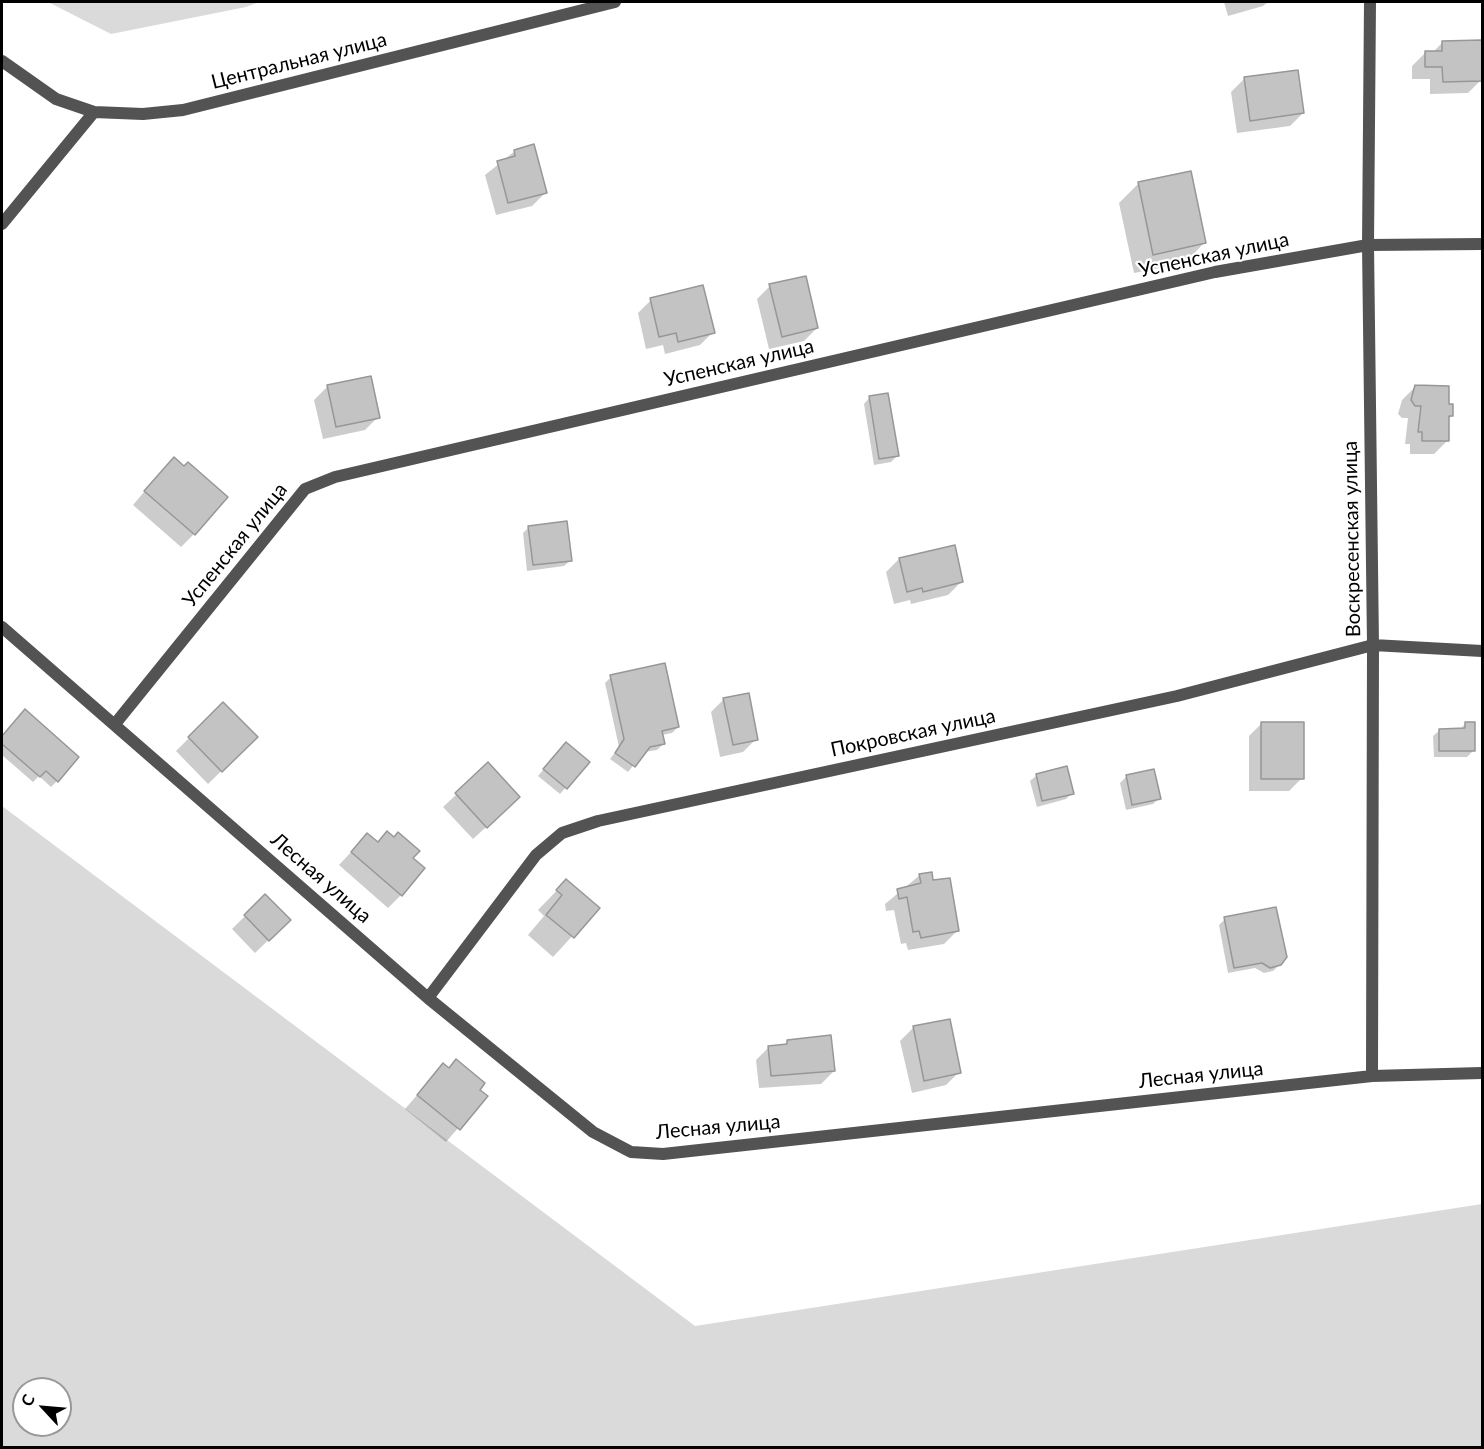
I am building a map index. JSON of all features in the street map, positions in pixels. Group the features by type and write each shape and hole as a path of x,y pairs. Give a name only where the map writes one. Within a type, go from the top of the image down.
{"street":[{"name":"Центральная улица","path":"2,61 56,99 94,112 143,114 183,110 615,2"},
{"name":"Воскресенская улица","path":"1370,2 1368,244 1373,645 1372,1076"},
{"path":"2,224 94,112"},
{"name":"Успенская улица","path":"115,723 305,489 335,477 1215,272 1368,244 1482,244"},
{"name":"Лесная улица","path":"2,627 115,723 428,998 593,1132 631,1152 675,1153 1372,1076 1482,1073"},
{"name":"Покровская улица","path":"428,998 536,855 562,833 598,821 1177,696 1373,645 1482,651"}],"shaded area":[{"path":"48,2 259,2 246,7 111,34"},
{"path":"2,806 695,1326 1482,1204 1482,1447 2,1447"}],"building":[{"path":"1482,40 1482,81 1443,82 1442,67 1425,67 1425,51 1442,51 1442,41"},
{"path":"1298,70 1304,113 1250,121 1244,77"},
{"path":"534,144 547,193 508,203 497,161 515,156 514,150"},
{"path":"1191,171 1206,243 1153,255 1138,182"},
{"path":"806,276 818,328 782,337 769,284"},
{"path":"703,285 715,333 678,342 676,333 659,337 650,298"},
{"path":"371,376 380,418 336,427 327,385"},
{"path":"1415,385 1449,386 1449,404 1453,404 1453,416 1449,416 1449,441 1422,441 1422,432 1418,432 1421,406 1415,406 1411,400"},
{"path":"888,393 899,456 879,459 869,396"},
{"path":"174,457 184,466 188,462 228,497 195,535 144,491"},
{"path":"567,521 572,561 533,565 528,526"},
{"path":"955,545 963,582 923,592 922,588 907,592 899,558"},
{"path":"665,663 679,727 662,731 665,744 650,747 635,767 615,753 624,739 610,675"},
{"path":"749,693 758,740 733,745 723,698"},
{"path":"223,702 258,737 222,772 188,737"},
{"path":"25,709 79,757 58,782 46,771 40,777 2,744 2,736"},
{"path":"1261,722 1304,722 1304,779 1261,779"},
{"path":"1465,722 1475,722 1475,751 1439,751 1439,729 1465,728"},
{"path":"566,742 590,762 567,789 543,769"},
{"path":"488,762 520,797 487,828 455,793"},
{"path":"1067,766 1074,794 1042,801 1036,774"},
{"path":"1154,769 1161,799 1132,805 1126,775"},
{"path":"387,831 394,837 398,832 420,851 413,858 425,868 402,896 351,852 367,833 378,842"},
{"path":"932,872 933,880 950,878 959,931 921,938 919,931 913,932 907,897 899,899 897,889 921,883 919,874"},
{"path":"566,879 600,908 574,938 546,915 562,895 556,890"},
{"path":"265,894 291,920 269,941 244,915"},
{"path":"1276,907 1287,957 1281,965 1270,968 1262,963 1234,968 1224,917"},
{"path":"950,1019 961,1073 924,1081 913,1026"},
{"path":"831,1035 835,1071 771,1076 768,1046 787,1044 787,1040"},
{"path":"456,1059 485,1083 480,1090 488,1096 460,1130 417,1095 443,1063 449,1068"}]}
